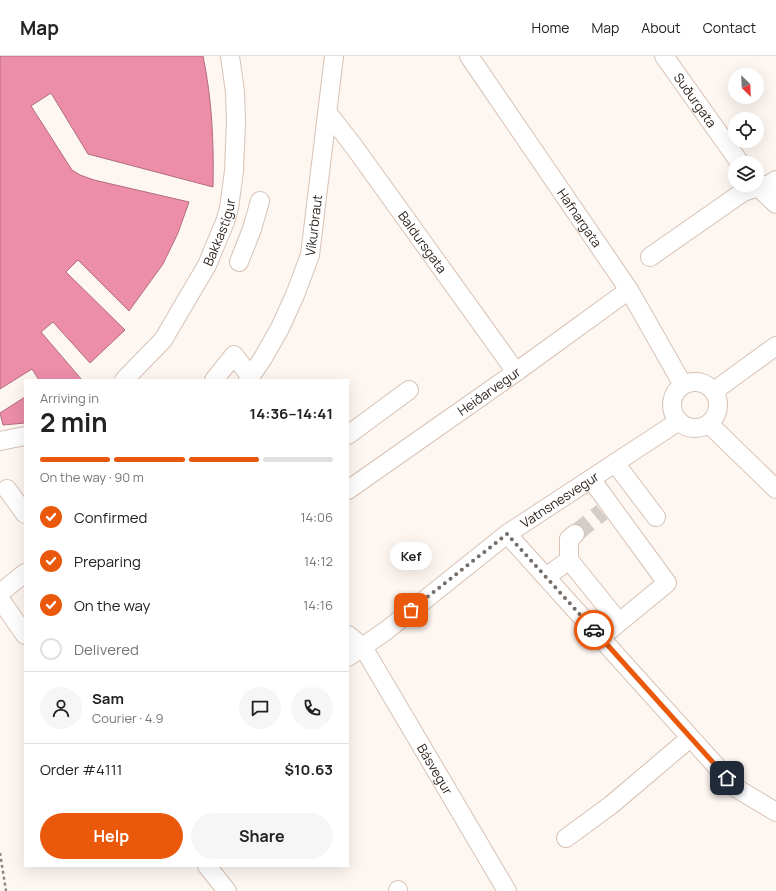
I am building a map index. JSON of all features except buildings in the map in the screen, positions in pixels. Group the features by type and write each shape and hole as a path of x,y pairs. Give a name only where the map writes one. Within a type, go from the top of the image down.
{"street":[{"name":"Bakkastígur","path":"125,379 163,340 207,265 225,222 229,208 234,170 236,122 235,92 230,56"},
{"name":"Víkurbraut","path":"249,378 280,328 295,295 310,255 334,56"},
{"name":"Hafnargata","path":"469,56 629,290 683,385"},
{"name":"Suðurgata","path":"664,56 735,156"},
{"name":"Baldursgata","path":"328,113 355,148 516,372"},
{"path":"764,185 772,183 776,180"},
{"path":"650,256 742,192"},
{"path":"763,192 776,204"},
{"path":"239,262 252,229 260,201"},
{"path":"225,222 252,229"},
{"name":"Heiðarvegur","path":"349,489 516,372 629,290"},
{"path":"714,391 776,346"},
{"path":"215,379 234,355 249,378"},
{"path":"699,382 710,386 714,391 718,397 718,412 709,424 699,428 694,428 679,421 673,411 673,400 675,394 683,385 699,382"},
{"path":"349,434 409,390"},
{"name":"Vatnsnesvegur","path":"355,652 387,630 507,534 679,421"},
{"path":"709,424 776,489"},
{"path":"0,441 24,436"},
{"path":"615,463 656,517"},
{"path":"592,479 607,509 667,583 600,638"},
{"path":"7,489 24,513"},
{"path":"507,534 736,788 776,812"},
{"path":"575,534 569,539 569,560 619,622"},
{"path":"546,577 569,560"},
{"path":"0,592 24,574"},
{"path":"0,599 24,634"},
{"name":"Básvegur","path":"349,637 355,652 507,891"},
{"path":"566,838 611,806 690,738"},
{"path":"208,867 227,891"}],"path":[{"path":"0,853 6,891"}],"shaded area":[{"path":"0,56 203,56 212,121 213,187 88,154 51,93 31,106 72,170 80,175 94,180 189,202 178,233 163,264 129,311 78,260 66,272 125,330 90,363 53,322 41,332 81,379 38,379 32,369 0,389"},
{"path":"24,398 24,423 3,425 0,413"}],"tunnel":[{"path":"575,534 602,512"}],"way so far":[{"path":"411,610 507,534 594,630"}],"place":[{"name":"Kef","path":"411,610"}],"route":[{"path":"594,630 727,778"}]}
